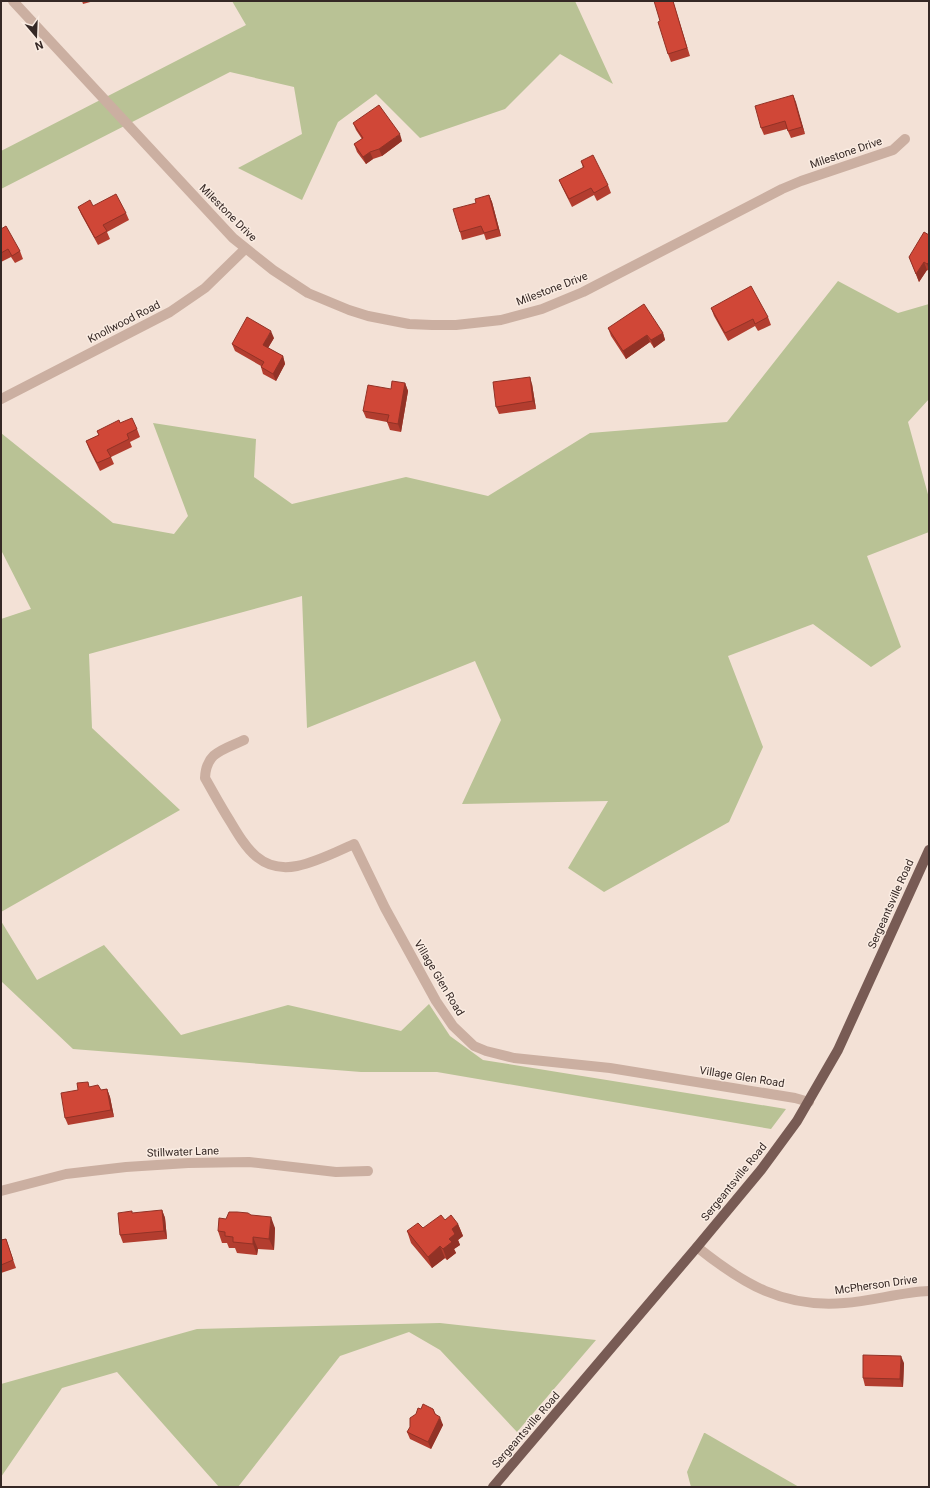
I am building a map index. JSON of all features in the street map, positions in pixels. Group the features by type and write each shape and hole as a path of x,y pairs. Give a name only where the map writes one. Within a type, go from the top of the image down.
{"main road":[{"name":"Sergeantsville Road","path":"493,1487 697,1247 774,1153 809,1102 841,1044 929,850"}],"street":[{"name":"Milestone Drive","path":"13,1 233,238 245,249 278,274 308,293 348,310 368,316 409,324 456,325 500,320 542,309 583,292 801,181 886,153 893,150 905,139"},
{"name":"Knollwood Road","path":"1,399 170,312 206,288 245,249"},
{"name":"Village Glen Road","path":"244,740 216,753 209,760 205,770 205,778 240,839 257,858 276,867 287,868 307,863 354,844 392,922 436,1001 453,1026 474,1046 486,1052 514,1058 610,1068 795,1098 809,1102"},
{"name":"Stillwater Lane","path":"1,1190 66,1174 126,1167 188,1163 249,1162 336,1172 368,1171"},
{"name":"McPherson Drive","path":"697,1247 718,1264 755,1287 778,1296 802,1301 823,1304 845,1303 929,1291"}],"green space":[{"path":"232,1 575,1 613,84 560,54 505,109 420,138 376,94 338,122 302,200 238,168 302,134 294,87 230,72 1,189 1,151 246,25"},
{"path":"838,281 898,313 929,304 929,399 908,422 929,498 929,532 867,556 901,647 871,667 813,624 728,656 763,747 729,822 604,892 568,868 608,801 462,804 501,720 475,661 307,728 302,596 89,654 92,728 180,810 1,912 1,619 31,609 1,550 1,433 113,523 174,534 188,516 153,423 256,439 254,477 292,504 406,477 488,496 590,433 727,422"},
{"path":"1,921 37,980 104,945 181,1035 288,1005 401,1031 429,1004 450,1036 483,1060 786,1109 771,1129 437,1072 361,1072 73,1049 1,981"},
{"path":"440,1323 596,1340 517,1432 440,1350 409,1332 340,1356 238,1487 219,1487 117,1372 62,1388 1,1477 1,1384 197,1329"},
{"path":"704,1433 799,1487 691,1487 687,1472"}],"building":[{"path":"654,1 673,1 687,48 668,54 658,22 660,21"},
{"path":"793,95 802,127 788,131 785,121 761,128 755,106"},
{"path":"379,105 400,134 379,149 370,152 363,157 354,144 363,138 353,123"},
{"path":"593,155 608,185 594,193 591,188 569,199 559,180 584,167 581,161"},
{"path":"116,194 126,213 103,225 107,231 95,238 78,207 90,200 93,206"},
{"path":"489,195 498,229 484,233 481,226 460,232 453,209 476,203 475,199"},
{"path":"6,226 20,251 12,256 8,249 1,253 1,229"},
{"path":"924,232 929,235 929,262 927,264 924,262 916,274 909,257"},
{"path":"751,286 768,317 755,324 753,319 725,333 711,308"},
{"path":"644,304 663,333 651,340 647,335 623,351 608,328"},
{"path":"247,317 271,331 263,345 283,356 273,374 261,367 264,362 232,344"},
{"path":"530,377 533,401 496,407 493,382"},
{"path":"392,381 405,383 398,424 387,422 389,415 363,411 368,385 391,389"},
{"path":"132,418 137,429 127,434 129,439 107,450 111,457 97,463 86,441 99,435 97,431 119,420 120,423"},
{"path":"88,1082 89,1087 98,1085 101,1090 107,1089 111,1110 65,1118 61,1093 78,1090 77,1083"},
{"path":"162,1210 164,1231 120,1235 118,1213"},
{"path":"229,1212 248,1213 251,1215 271,1217 269,1239 253,1237 253,1244 233,1242 233,1237 225,1236 225,1232 218,1231 219,1218 226,1219"},
{"path":"441,1215 445,1220 451,1215 458,1224 452,1229 455,1234 449,1239 452,1242 443,1249 440,1246 428,1257 407,1231 418,1223 423,1228"},
{"path":"6,1239 13,1260 1,1265 1,1240"},
{"path":"863,1355 901,1356 900,1379 863,1378"},
{"path":"423,1404 433,1409 435,1414 440,1417 428,1442 407,1432 410,1427 410,1418 416,1414 418,1408 421,1409"}]}
